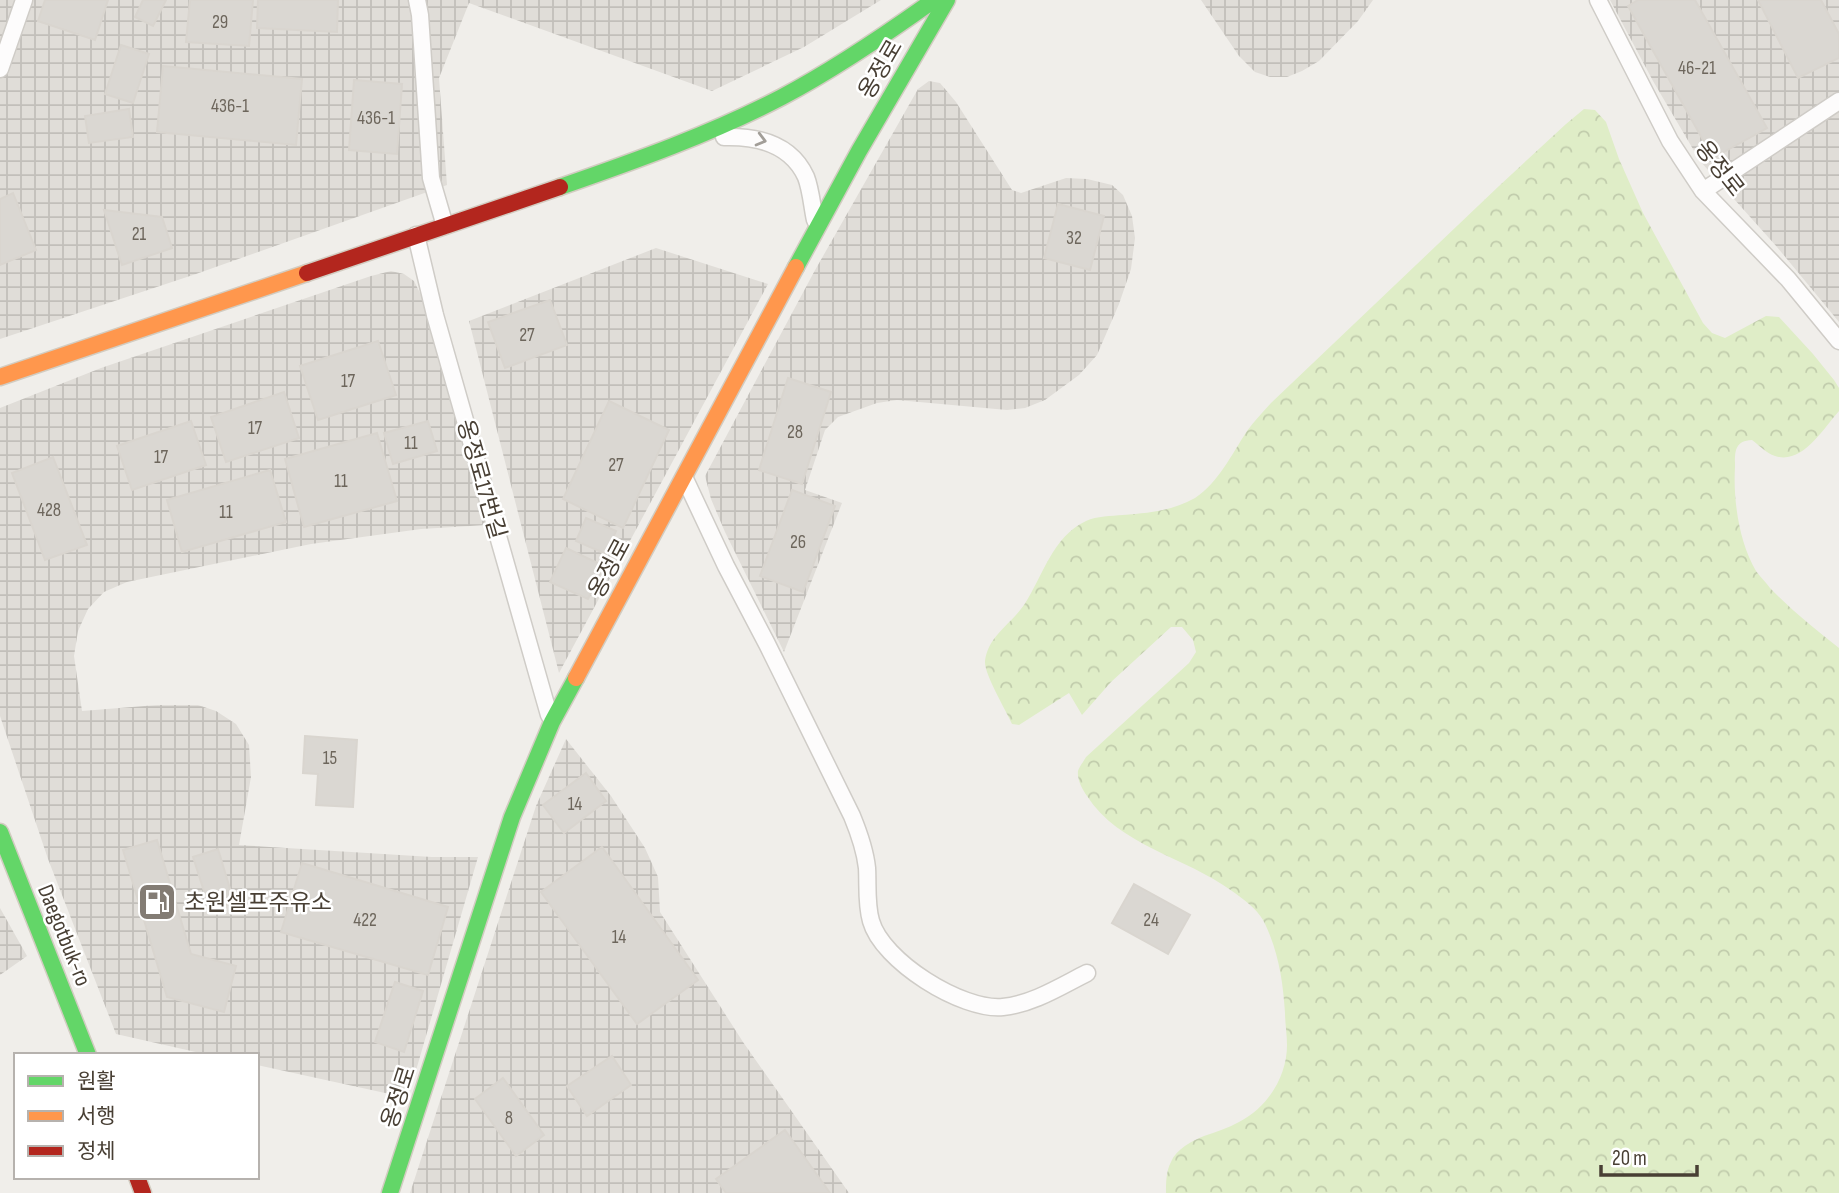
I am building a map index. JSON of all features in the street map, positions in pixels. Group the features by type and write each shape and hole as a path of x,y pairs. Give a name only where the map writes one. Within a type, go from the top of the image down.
{"street":[{"path":"0,377 601,173 694,138 780,98 873,44 934,0"},
{"name":"옹정로","path":"390,1193 512,817 552,722 859,151 947,0"},
{"name":"Daegotbuk-ro","path":"0,832 88,1053"}],"lane":[{"path":"0,69 24,0"},
{"path":"417,0 430,178 444,226"},
{"name":"옹정로","path":"1598,0 1670,141 1703,191 1788,278 1839,341"},
{"path":"1703,191 1839,101"},
{"path":"694,138 744,136 770,142 793,156 806,178 817,228"},
{"name":"옹정로17번길","path":"416,235 435,315 552,722"},
{"path":"684,477 852,816 867,865 871,921 878,938 907,968 965,1001 982,1006 1020,1004 1087,974"}],"shaded area":[{"path":"0,0 881,0 804,47 712,91 469,3 439,78 447,185 196,274 0,339"},
{"path":"1201,0 1373,0 1358,21 1319,61 1287,77 1270,77 1255,72 1239,56"},
{"path":"1610,0 1839,0 1839,322 1700,161"},
{"path":"929,81 940,83 956,102 1012,190 1021,193 1066,178 1087,179 1112,185 1123,195 1132,216 1135,238 1131,269 1097,355 1079,375 1045,400 1025,408 1007,410 897,400 877,403 838,417 825,430 805,490 842,503 784,652 725,532 705,476 814,272 918,89"},
{"path":"656,248 768,284 559,673 469,321"},
{"path":"391,271 404,274 414,281 422,297 486,525 421,529 311,544 127,582 104,592 88,609 78,631 74,656 82,711 157,705 198,705 216,711 236,724 249,745 251,777 239,845 432,857 478,857 408,1098 259,1065 259,1053 200,1053 116,1034 48,859 0,716 0,408 101,368"},
{"path":"566,739 611,796 645,848 658,877 660,912 743,1042 849,1193 410,1193 536,806"},
{"path":"0,908 27,956 0,975"}],"green space":[{"path":"1584,109 1595,110 1606,122 1643,213 1703,323 1712,333 1725,338 1766,316 1779,317 1839,388 1839,411 1819,436 1803,450 1785,457 1772,455 1752,440 1739,445 1736,452 1735,480 1741,534 1756,571 1786,604 1839,648 1839,1193 1166,1193 1168,1169 1180,1149 1239,1122 1266,1100 1279,1080 1287,1045 1279,965 1260,916 1245,901 1214,879 1117,827 1087,796 1078,778 1079,769 1086,757 1189,663 1196,652 1193,640 1182,627 1171,627 1111,682 1082,715 1069,693 1019,725 1012,724 992,683 985,661 987,652 995,637 1024,605 1056,547 1074,528 1090,519 1104,516 1169,509 1203,492 1224,467 1250,427 1271,403"}],"building":[{"path":"45,0 108,0 95,40 38,21"},
{"path":"143,0 166,0 153,26 135,17"},
{"path":"190,0 253,0 249,46 186,42"},
{"path":"258,0 338,0 337,32 257,28"},
{"path":"1638,0 1695,0 1767,128 1713,158 1628,6"},
{"path":"1758,0 1821,0 1839,34 1839,58 1798,78"},
{"path":"121,45 149,54 133,103 105,94"},
{"path":"163,66 302,79 296,145 157,132"},
{"path":"354,80 402,84 397,154 349,150"},
{"path":"129,109 133,137 89,143 85,116"},
{"path":"13,193 36,250 0,265 0,199"},
{"path":"1058,204 1104,216 1090,270 1044,258"},
{"path":"104,210 162,217 172,248 122,265"},
{"path":"550,300 567,345 505,368 488,322"},
{"path":"378,341 396,395 318,420 300,366"},
{"path":"788,378 831,392 802,484 759,470"},
{"path":"284,392 299,438 226,462 211,417"},
{"path":"609,401 669,430 623,528 563,499"},
{"path":"191,421 206,465 132,490 117,446"},
{"path":"428,421 437,451 393,464 384,433"},
{"path":"377,433 397,501 304,527 285,459"},
{"path":"53,457 87,545 45,560 12,473"},
{"path":"270,470 286,522 182,552 167,500"},
{"path":"792,490 835,506 803,592 760,576"},
{"path":"586,518 616,531 606,554 576,541"},
{"path":"566,548 604,566 588,599 550,582"},
{"path":"305,736 357,740 353,807 316,805 318,774 303,773"},
{"path":"586,773 606,801 564,833 543,805"},
{"name":"초원셀프주유소","path":"157,840 191,954 236,966 224,1012 167,997 123,850"},
{"path":"602,847 698,980 637,1024 541,892"},
{"path":"218,849 234,902 210,910 193,857"},
{"path":"302,863 448,907 428,975 281,932"},
{"path":"1134,884 1190,915 1168,954 1112,923"},
{"path":"395,982 423,991 404,1052 375,1042"},
{"path":"612,1056 631,1085 587,1116 567,1086"},
{"path":"503,1078 544,1135 516,1156 475,1099"},
{"path":"785,1130 830,1193 726,1193 716,1179"}],"traffic: fast":[{"path":"560,187 672,146 755,110 840,63 934,0"},
{"path":"796,267 859,151 947,0"},
{"path":"390,1193 512,817 552,722 576,678"},
{"path":"0,832 87,1053"}],"traffic: slow":[{"path":"576,678 796,267"},
{"path":"0,377 307,273"}],"traffic: jam":[{"path":"307,273 560,187"},
{"path":"138,1179 143,1193"}],"place":[{"name":"초원셀프주유소","path":"157,902"}]}
